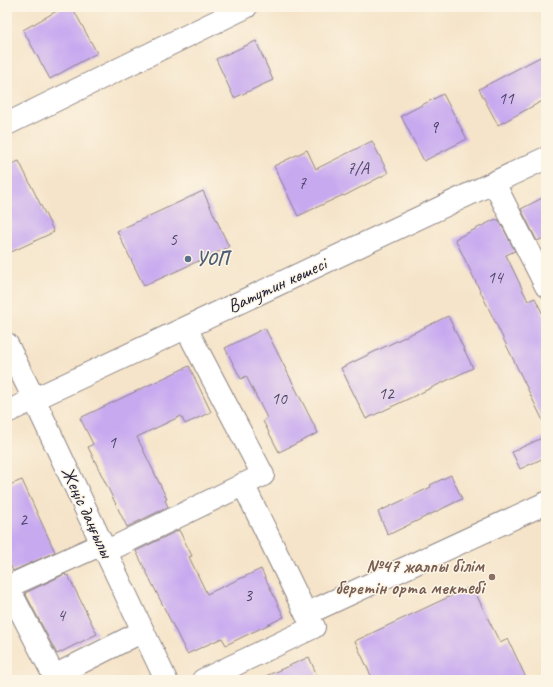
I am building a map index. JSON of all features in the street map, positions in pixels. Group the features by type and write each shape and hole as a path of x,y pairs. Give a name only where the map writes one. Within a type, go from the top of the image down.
{"street":[{"path":"7,124 246,7"},
{"name":"Ватутин көшесі","path":"7,412 546,158"},
{"path":"494,183 545,281"},
{"path":"143,631 54,676 7,587 104,548 263,475 186,328"},
{"name":"Жеңіс даңғылы","path":"7,344 166,680"},
{"path":"203,680 314,628 243,484"},
{"path":"306,614 546,503"}],"building":[{"path":"64,7 72,7 97,53 50,79 23,30"},
{"path":"256,41 273,80 234,98 216,59"},
{"path":"546,54 546,99 498,125 479,89"},
{"path":"443,94 467,139 424,161 401,116"},
{"path":"372,141 388,173 344,196 343,195 298,216 274,166 307,150 316,169"},
{"path":"19,161 54,232 7,254 7,166"},
{"path":"203,191 229,247 144,286 117,231"},
{"path":"546,196 546,237 537,241 521,209"},
{"path":"496,219 499,220 515,251 506,255 528,301 535,298 546,321 546,427 455,239"},
{"path":"448,316 473,368 366,419 341,368"},
{"path":"265,328 318,433 279,452 263,421 267,418 246,376 241,379 225,348"},
{"path":"189,366 211,412 185,424 181,416 137,437 167,499 165,500 168,507 127,527 88,447 93,444 80,418"},
{"path":"546,436 546,457 520,469 512,452"},
{"path":"451,475 462,499 388,535 378,512 431,487 430,485"},
{"path":"22,480 55,552 13,571 7,557 7,486"},
{"path":"179,530 192,556 189,557 207,594 261,569 284,617 226,645 222,638 187,654 136,551"},
{"path":"65,574 66,576 68,575 97,634 57,654 25,593"},
{"path":"472,586 500,643 508,639 527,680 373,680 355,641"},
{"path":"309,657 319,680 257,680"}],"place":[{"name":"УОП","path":"188,259"},
{"name":"№47 жалпы білім беретін орта мектебі","path":"492,577"}]}
